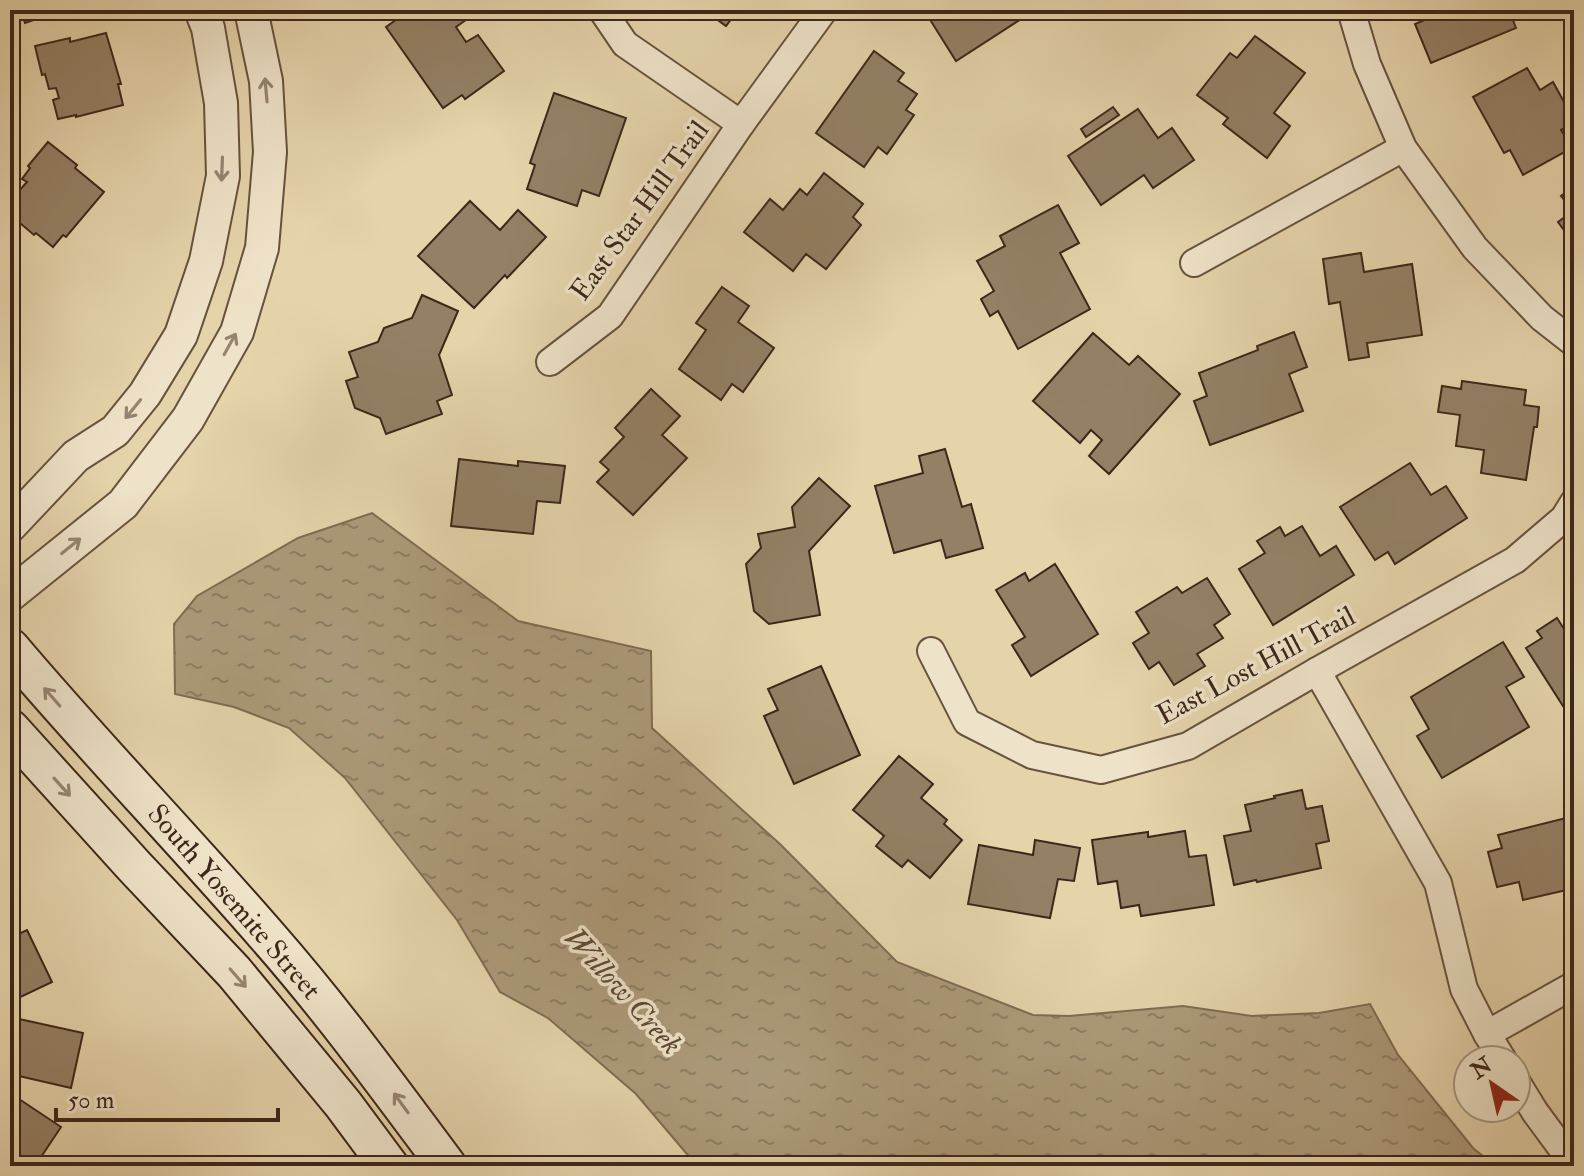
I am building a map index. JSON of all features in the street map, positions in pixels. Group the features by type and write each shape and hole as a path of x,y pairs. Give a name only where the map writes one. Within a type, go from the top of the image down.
{"main road":[{"name":"South Yosemite Street","path":"10,648 270,939 369,1059 447,1166"},
{"name":"South Yosemite Street","path":"10,729 234,972 343,1104 389,1166"}],"street":[{"path":"10,526 76,456 115,431 145,394 181,335 206,261 223,176 221,103 208,28 201,10"},
{"path":"10,595 123,504 188,419 237,332 262,248 270,152 266,81 251,10"},
{"name":"East Star Hill Trail","path":"602,10 625,44 741,124"},
{"name":"East Star Hill Trail","path":"550,362 610,316 741,124 824,10"},
{"path":"1351,10 1367,64 1403,148 1475,248 1542,318 1574,343"},
{"path":"1194,263 1403,148"},
{"name":"East Lost Hill Trail","path":"931,651 967,722 1032,755 1101,770 1188,746 1515,560 1564,518 1574,502"},
{"path":"1317,671 1438,883 1464,989 1493,1044"},
{"path":"1487,1034 1574,985"},
{"path":"1532,1107 1574,1165"}],"water":[{"name":"Willow Creek","path":"372,513 518,621 651,651 652,728 781,845 897,962 1033,1015 1069,1016 1183,1006 1252,1016 1319,1013 1370,1004 1398,1055 1452,1124 1473,1148 1495,1166 697,1166 636,1094 548,1018 500,992 457,920 345,778 289,728 234,707 175,694 174,624 197,596 298,538"}],"building":[{"path":"21,10 63,10 25,23"},
{"path":"410,10 470,10 473,15 456,27 466,42 478,35 504,71 465,99 462,95 443,108 386,27"},
{"path":"704,10 738,10 726,26"},
{"path":"924,10 1030,10 1032,12 956,61"},
{"path":"1442,10 1509,10 1516,28 1431,63 1415,24"},
{"path":"106,33 121,84 118,84 123,105 58,119 53,100 59,98 56,88 49,89 45,74 42,75 35,46"},
{"path":"1255,36 1305,73 1274,113 1290,126 1267,158 1223,124 1228,118 1197,95 1230,53 1237,58"},
{"path":"874,51 904,73 898,81 917,94 906,110 914,115 887,154 878,147 864,167 816,133"},
{"path":"1527,68 1540,90 1553,82 1574,123 1561,130 1572,148 1523,175 1510,150 1504,153 1473,97"},
{"path":"554,93 626,118 599,196 582,190 577,206 527,189 535,165 530,163"},
{"path":"1113,107 1119,115 1086,137 1081,129"},
{"path":"1138,109 1158,138 1172,128 1194,160 1153,188 1144,175 1101,205 1068,156"},
{"path":"48,142 104,192 66,237 63,235 53,247 14,218 17,215 10,210 10,195 15,189 18,192 27,182 22,179 30,168 28,166"},
{"path":"824,173 863,204 853,217 861,225 826,269 806,254 793,271 744,232 770,199 783,210 800,189 807,195"},
{"path":"1574,186 1574,244 1558,222 1573,211 1561,196"},
{"path":"470,201 500,230 518,210 546,237 474,308 418,256"},
{"path":"1058,205 1079,243 1060,253 1090,309 1018,349 998,311 990,316 981,299 994,291 977,261 1005,246 1000,236"},
{"path":"1361,253 1364,272 1412,264 1422,335 1367,343 1369,357 1349,360 1340,302 1329,304 1323,259"},
{"path":"722,287 749,306 738,322 774,348 743,392 732,384 721,400 679,369 706,330 696,323"},
{"path":"422,295 458,311 439,355 452,395 437,401 442,414 386,434 380,418 355,408 346,381 358,377 349,352 378,342 384,328 412,318"},
{"path":"1294,332 1307,367 1289,374 1303,411 1210,445 1194,401 1207,396 1199,373"},
{"path":"1093,333 1129,365 1138,356 1180,394 1109,474 1089,456 1102,440 1091,430 1080,443 1033,401"},
{"path":"1462,381 1526,390 1524,405 1539,407 1526,480 1481,473 1484,450 1456,446 1460,415 1438,412 1442,386 1461,389"},
{"path":"651,389 680,416 662,435 687,458 633,515 597,482 609,470 600,462 624,437 615,428"},
{"path":"945,449 962,507 971,504 983,548 946,558 941,540 894,553 875,486 923,473 919,456"},
{"path":"459,459 518,466 518,461 565,466 560,503 537,501 533,534 451,526"},
{"path":"1410,463 1431,495 1446,486 1467,518 1395,564 1388,552 1375,560 1340,507"},
{"path":"819,478 850,506 809,551 820,615 769,624 754,611 746,564 761,548 758,534 795,527 792,507"},
{"path":"1302,526 1320,556 1336,546 1354,575 1273,625 1239,569 1265,553 1257,541 1280,527 1285,536"},
{"path":"1055,564 1098,634 1031,676 1012,645 1025,637 996,590 1025,573 1029,581"},
{"path":"1207,578 1230,614 1214,625 1223,638 1197,654 1205,666 1174,685 1159,662 1149,669 1133,643 1149,633 1136,612 1177,587 1182,593"},
{"path":"1557,618 1564,629 1574,623 1574,698 1563,706 1526,648 1542,638 1537,631"},
{"path":"1503,642 1524,677 1506,687 1529,727 1442,778 1417,736 1429,729 1411,697"},
{"path":"821,666 860,755 794,784 764,716 778,710 768,689"},
{"path":"899,756 933,784 921,798 947,820 944,824 962,840 930,878 908,860 902,867 876,846 884,836 853,810"},
{"path":"1302,790 1306,809 1322,806 1329,841 1316,844 1321,868 1234,885 1224,836 1251,831 1245,805"},
{"path":"1574,816 1574,903 1571,889 1523,900 1519,882 1497,887 1488,852 1502,848 1498,835"},
{"path":"1185,831 1189,857 1206,855 1214,905 1141,916 1139,905 1121,908 1117,881 1098,884 1092,840 1148,832 1148,837"},
{"path":"1035,840 1080,848 1074,881 1058,879 1050,918 968,904 979,845 1033,855"},
{"path":"27,930 52,982 10,1002 10,938"},
{"path":"10,1017 83,1033 71,1088 10,1074"},
{"path":"10,1093 61,1127 35,1166 16,1166 10,1162"}]}
